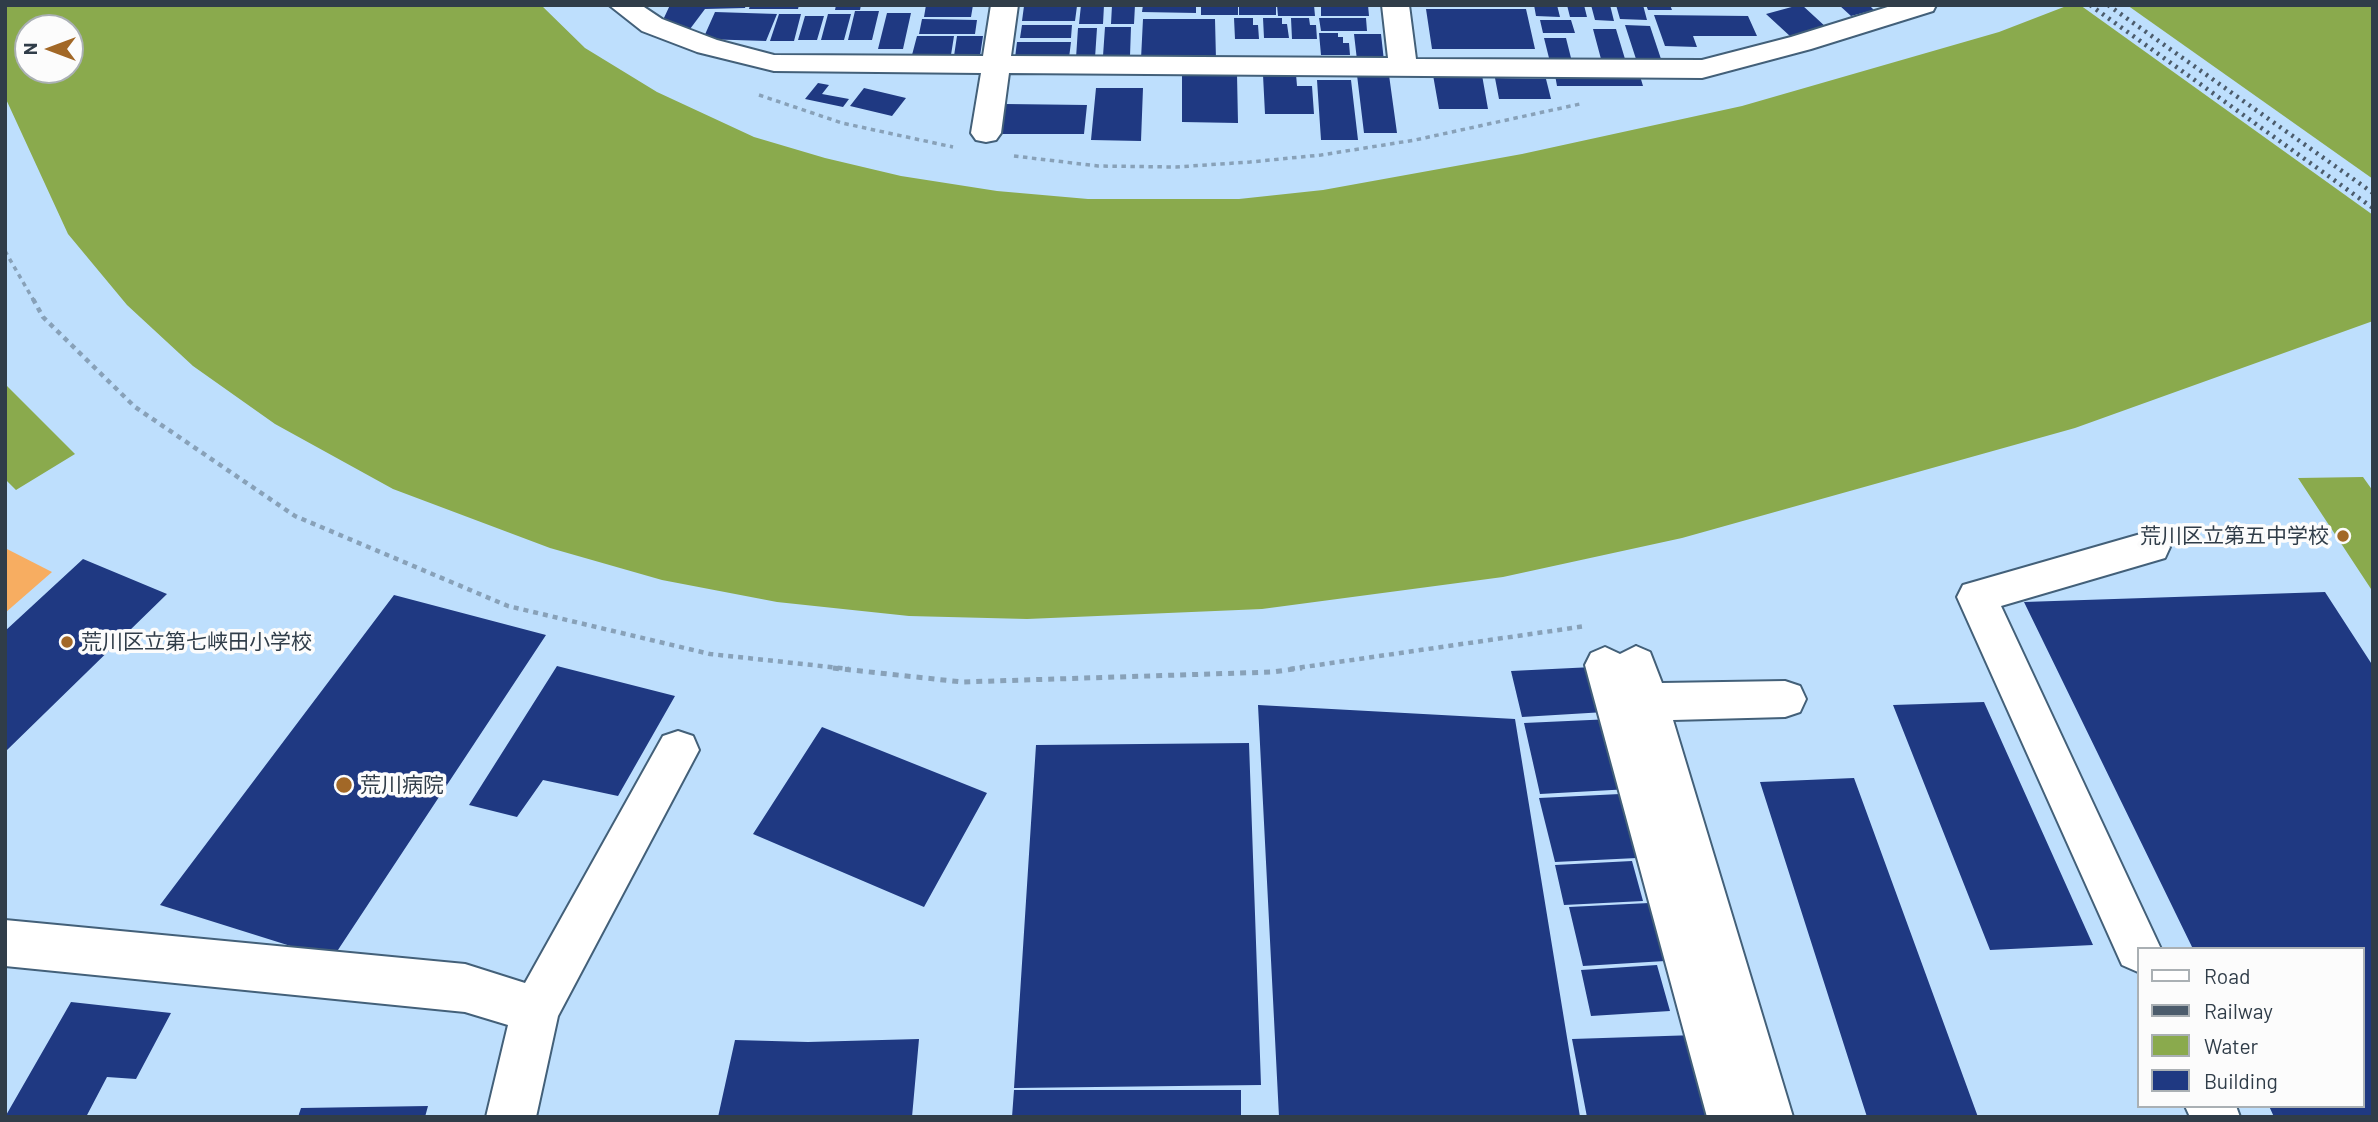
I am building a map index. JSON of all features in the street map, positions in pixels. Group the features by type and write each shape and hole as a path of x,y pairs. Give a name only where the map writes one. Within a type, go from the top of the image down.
{"street":[{"path":"622,5 652,25 707,46 775,63 1702,69 1801,43 1923,5"},
{"path":"984,145 1006,5"},
{"path":"1395,5 1403,66"},
{"path":"2137,947 1977,597 2151,547"},
{"path":"1620,664 1784,699"},
{"path":"1620,664 1732,1117"},
{"path":"1620,664 1768,1117"},
{"path":"511,1117 534,1023 678,750"},
{"path":"5,943 465,988 534,1023"}],"path":[{"path":"747,91 842,123 1097,166 1177,167 1321,155 1415,140 1584,103"},
{"path":"5,251 43,317 135,407 295,516 508,607 710,654 962,682 1620,664"}],"shaded area":[{"path":"5,548 52,572 5,613"}],"water":[{"path":"5,5 541,5 585,48 657,92 754,137 825,158 901,176 997,191 1088,199 1239,199 1323,190 1522,154 1742,106 1999,32 2069,5 2373,5 2373,321 2075,428 1682,538 1503,577 1262,609 1027,619 909,616 777,602 662,580 550,548 393,489 275,424 193,366 127,305 68,234 5,97"},
{"path":"5,384 75,454 16,490 5,479"},
{"path":"2363,477 2373,491 2373,592 2298,478"}],"pier":[{"path":"2080,5 2127,5 2373,179 2373,215"}],"building":[{"path":"670,5 746,5 745,8 705,9 687,33 663,20"},
{"path":"750,5 799,5 798,9 749,9"},
{"path":"836,5 861,5 860,10 835,10"},
{"path":"926,5 973,5 971,17 924,17"},
{"path":"1081,5 1104,5 1103,24 1079,24"},
{"path":"1112,5 1135,5 1134,24 1111,24"},
{"path":"1143,5 1196,5 1196,13 1142,12"},
{"path":"1201,5 1238,5 1238,15 1201,15"},
{"path":"1239,5 1276,5 1276,15 1239,15"},
{"path":"1277,5 1314,5 1315,16 1278,16"},
{"path":"1321,5 1368,5 1369,16 1321,16"},
{"path":"1534,5 1557,5 1560,17 1536,16"},
{"path":"1567,5 1584,5 1587,17 1570,17"},
{"path":"1591,5 1610,5 1614,21 1595,20"},
{"path":"1616,5 1643,5 1647,20 1620,19"},
{"path":"1646,5 1670,5 1672,10 1648,10"},
{"path":"1799,5 1827,28 1791,37 1766,14"},
{"path":"1839,5 1869,5 1874,10 1851,16"},
{"path":"1024,6 1077,6 1075,21 1022,21"},
{"path":"1426,9 1526,9 1535,49 1432,49"},
{"path":"855,11 879,11 872,40 848,40"},
{"path":"715,12 777,14 766,41 703,39"},
{"path":"887,13 911,13 903,49 878,49"},
{"path":"779,14 801,14 794,41 770,41"},
{"path":"828,14 851,14 844,40 821,40"},
{"path":"1654,15 1748,16 1757,36 1693,36 1697,47 1665,46"},
{"path":"805,16 824,16 817,40 798,40"},
{"path":"1234,18 1253,18 1253,25 1258,25 1259,39 1235,39"},
{"path":"1263,18 1282,18 1282,24 1287,24 1289,38 1264,38"},
{"path":"1291,18 1309,18 1310,25 1316,25 1317,39 1292,39"},
{"path":"1319,18 1366,18 1367,31 1321,31"},
{"path":"922,19 977,20 975,34 919,34"},
{"path":"1143,19 1215,19 1216,60 1141,59"},
{"path":"1540,20 1571,20 1575,33 1543,33"},
{"path":"1022,25 1072,25 1071,38 1020,38"},
{"path":"1625,25 1650,26 1661,59 1636,59"},
{"path":"1105,27 1131,27 1130,56 1103,56"},
{"path":"1078,28 1097,28 1095,58 1076,58"},
{"path":"1593,29 1616,29 1625,59 1601,59"},
{"path":"1319,33 1338,33 1338,37 1343,37 1343,43 1349,43 1350,55 1321,55"},
{"path":"1354,34 1381,34 1384,61 1357,60"},
{"path":"917,36 954,36 951,55 912,55"},
{"path":"957,36 983,36 980,56 954,56"},
{"path":"1544,38 1566,38 1571,58 1549,58"},
{"path":"1017,42 1071,42 1069,58 1015,58"},
{"path":"1182,73 1237,74 1238,123 1182,122"},
{"path":"1296,74 1297,86 1312,86 1314,114 1265,114 1263,75"},
{"path":"1357,75 1389,75 1397,133 1364,133"},
{"path":"1433,75 1482,75 1488,109 1439,109"},
{"path":"1555,75 1640,76 1643,86 1557,86"},
{"path":"1495,78 1546,79 1551,99 1499,99"},
{"path":"1317,80 1351,80 1358,140 1321,140"},
{"path":"818,83 829,85 822,94 849,99 843,107 805,99"},
{"path":"864,88 906,98 892,116 850,106"},
{"path":"1096,88 1143,88 1141,141 1091,140"},
{"path":"1006,104 1087,105 1084,134 1002,134"},
{"path":"83,559 167,594 5,752 5,631"},
{"path":"2325,592 2373,666 2373,1117 2274,1117 2270,1108 2364,1108 2364,947 2192,947 2024,602"},
{"path":"394,595 546,635 332,959 160,905"},
{"path":"557,666 675,696 618,796 543,780 517,817 469,805"},
{"path":"1593,667 1605,712 1522,717 1511,671"},
{"path":"1984,702 2093,945 1990,950 1893,705"},
{"path":"1258,705 1515,719 1580,1117 1279,1117"},
{"path":"1612,719 1630,789 1540,794 1524,723"},
{"path":"822,727 987,793 924,907 753,834"},
{"path":"1249,743 1261,1085 1014,1088 1036,745"},
{"path":"1854,778 1978,1117 1867,1117 1760,782"},
{"path":"1620,794 1637,858 1555,862 1539,798"},
{"path":"1632,861 1643,901 1564,905 1555,865"},
{"path":"1649,903 1665,961 1583,966 1569,907"},
{"path":"1657,965 1670,1011 1591,1016 1581,970"},
{"path":"71,1002 171,1013 136,1079 107,1077 86,1117 5,1117"},
{"path":"1696,1035 1716,1117 1587,1117 1572,1039"},
{"path":"919,1039 912,1117 718,1117 735,1040 808,1042"},
{"path":"1014,1090 1241,1090 1241,1117 1012,1117"},
{"path":"428,1106 425,1117 298,1117 301,1108"}],"railway":[{"path":"2090,5 2373,208"},
{"path":"2108,5 2373,193"}],"place":[{"name":"荒川区立第五中学校","path":"2343,536"},
{"name":"荒川区立第七峡田小学校","path":"67,642"},
{"name":"荒川病院","path":"344,785"}]}
